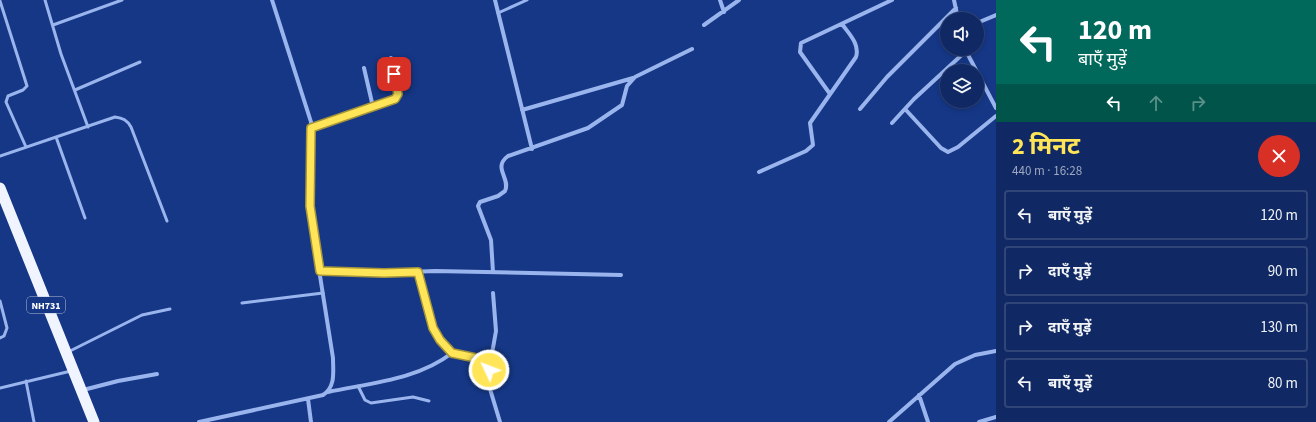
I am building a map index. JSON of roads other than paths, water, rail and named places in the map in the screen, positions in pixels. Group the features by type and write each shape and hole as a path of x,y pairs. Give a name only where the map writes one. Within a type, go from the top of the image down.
{"highway":[{"name":"NH731","path":"0,188 94,422"}],"street":[{"path":"272,0 305,100 311,128 310,206 333,369 333,382 327,392"},
{"path":"495,0 532,148"},
{"path":"720,0 724,12"},
{"path":"704,26 739,0"},
{"path":"830,94 800,52 799,45 803,40 842,24 892,0"},
{"path":"954,0 957,12"},
{"path":"860,109 901,62 956,8"},
{"path":"984,21 996,15"},
{"path":"759,172 810,149 814,141 810,123 858,52 856,44 842,24"},
{"path":"522,110 634,77 692,49"},
{"path":"892,123 960,56"},
{"path":"969,56 996,108"},
{"path":"311,128 391,101 397,97 398,89 391,58"},
{"path":"364,68 373,107"},
{"path":"493,272 491,240 478,206 480,202 498,196 505,191 506,184 501,167 504,160 532,148 588,128 622,105 627,86 634,77"},
{"path":"905,109 941,148 948,152 958,147 996,116"},
{"path":"320,271 384,273 493,272 621,275"},
{"path":"418,272 433,328 440,340 452,353 476,358 489,365"},
{"path":"493,292 496,331 489,365 488,382 500,422"},
{"path":"889,422 955,364 976,355 996,351"},
{"path":"199,422 308,399 327,392 424,370 436,365 452,353"},
{"path":"81,391 118,381 157,374"},
{"path":"919,395 928,422"},
{"path":"308,399 311,422"},
{"path":"979,422 996,417"}],"lane":[{"path":"45,0 88,127"},
{"path":"53,25 122,0"},
{"path":"498,13 527,0"},
{"path":"0,1 27,86 23,90 8,96 6,102 26,148"},
{"path":"75,90 140,62"},
{"path":"0,156 115,117 128,121 167,221"},
{"path":"56,137 85,218"},
{"path":"242,303 323,293"},
{"path":"0,301 7,328 4,336 0,338"},
{"path":"65,353 142,315 170,310"},
{"path":"0,388 72,370"},
{"path":"26,381 34,422"},
{"path":"358,386 365,400 371,403 413,397 429,401"}]}
